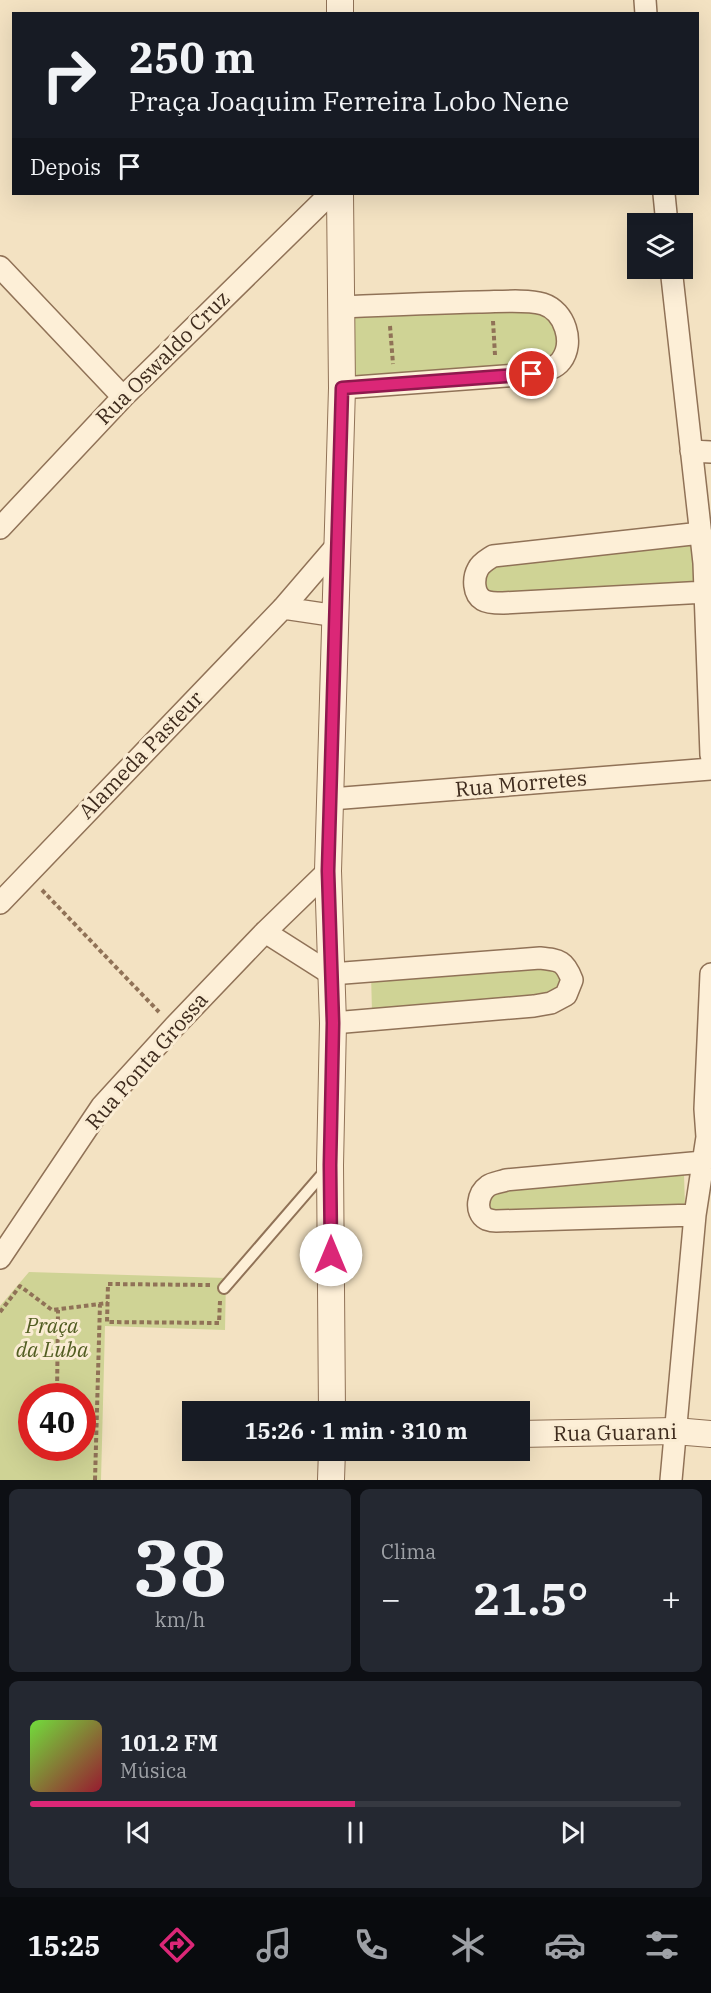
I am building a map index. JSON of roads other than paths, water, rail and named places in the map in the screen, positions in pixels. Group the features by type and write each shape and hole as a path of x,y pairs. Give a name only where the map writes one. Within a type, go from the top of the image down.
{"street":[{"name":"Rua Oswaldo Cruz","path":"0,528 123,397 329,195"},
{"path":"332,1401 330,1165 333,1023 328,871 342,388 340,195"},
{"path":"664,195 666,213"},
{"path":"0,267 123,397"},
{"path":"673,279 701,451 701,533 706,592 711,755"},
{"path":"342,307 492,302 544,304 559,316 567,332 567,346 561,361 550,370 532,374 342,388"},
{"path":"701,533 493,556 477,570 475,581 476,592 484,601 503,603 706,592"},
{"name":"Alameda Pasteur","path":"0,903 283,608 338,544"},
{"path":"283,608 337,616"},
{"name":"Rua Morretes","path":"331,799 711,769"},
{"name":"Rua Ponta Grossa","path":"0,1258 102,1106 265,932 328,871"},
{"path":"265,932 331,974 540,958 556,959 567,967 572,980 566,995 550,1003 534,1006 333,1023"},
{"path":"707,1137 705,1109 711,974"},
{"path":"671,1480 695,1215 711,1113"},
{"path":"695,1215 496,1221 486,1219 481,1214 479,1202 481,1193 489,1185 506,1180 703,1162"},
{"name":"Rua Guarani","path":"530,1434 675,1431 711,1434"},
{"path":"331,1480 332,1461"}],"lane":[{"path":"221,1289 330,1165"}],"park label":[{"name":"Praça da Luba","path":"52,1338"}]}
